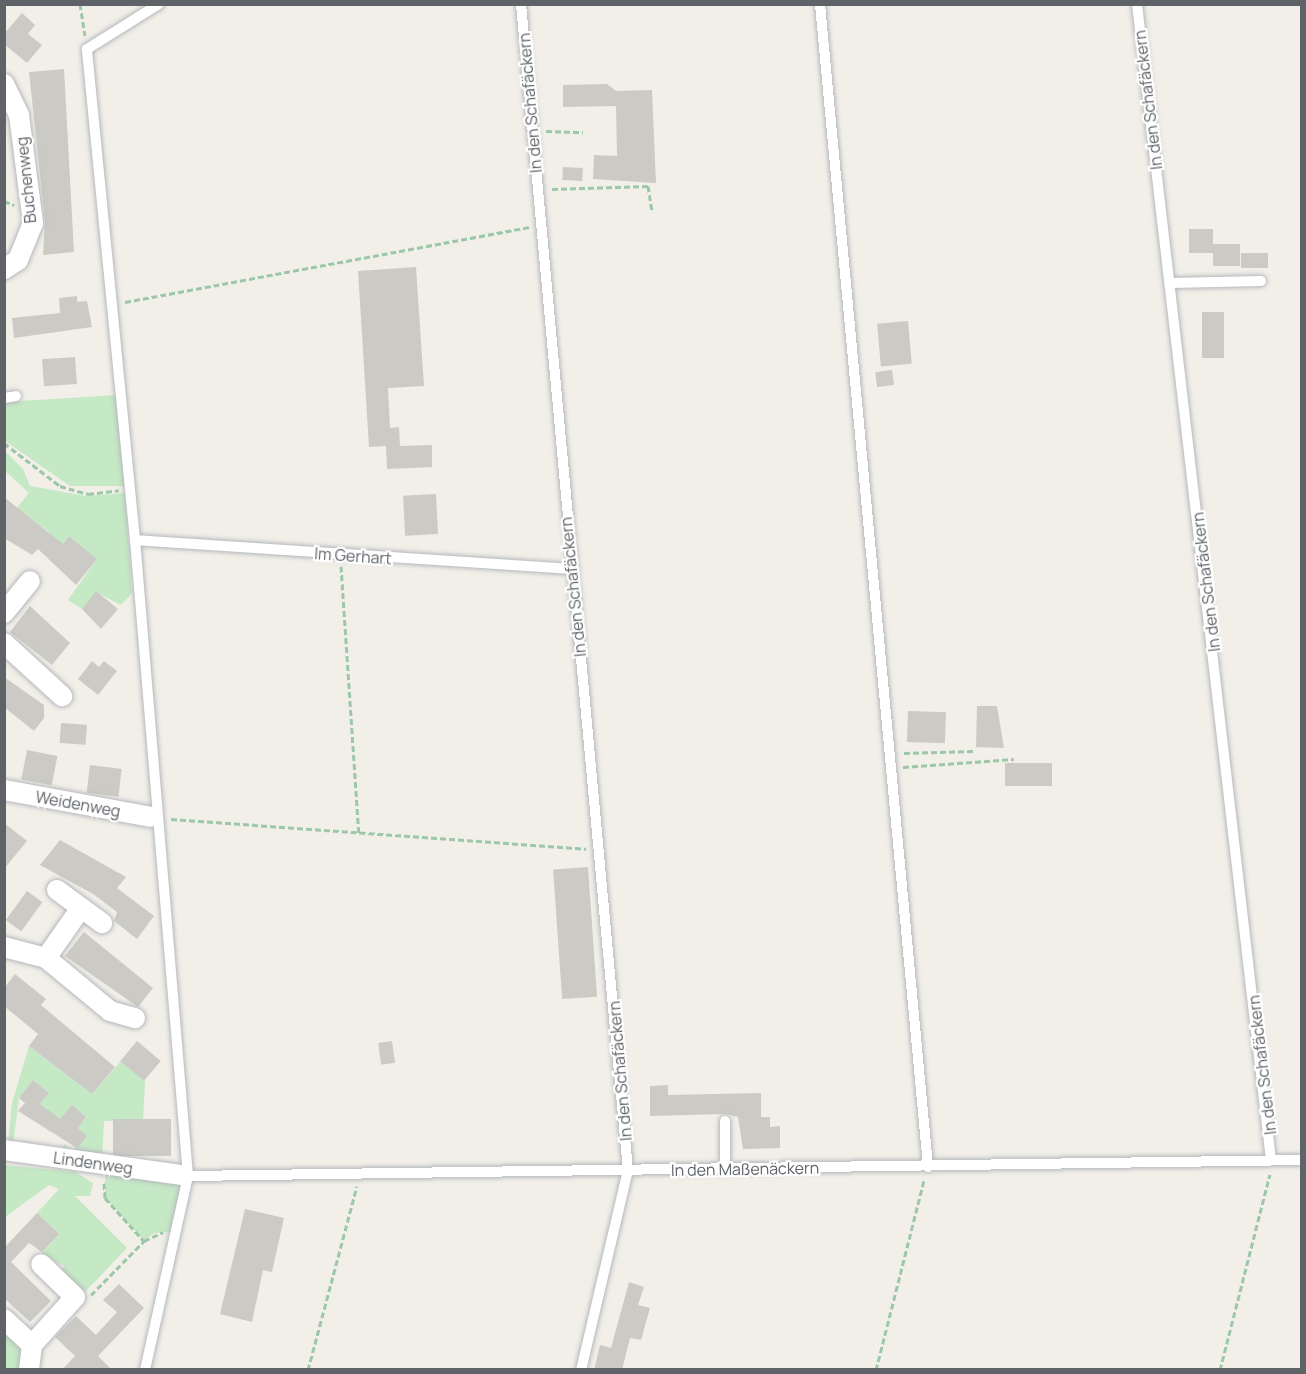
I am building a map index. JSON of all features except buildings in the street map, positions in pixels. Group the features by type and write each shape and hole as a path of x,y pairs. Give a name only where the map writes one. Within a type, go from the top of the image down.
{"street":[{"name":"Buchenweg","path":"4,84 19,115 33,223 18,260 4,269"},
{"path":"4,612 30,581"},
{"path":"4,644 62,696"},
{"name":"Weidenweg","path":"4,790 155,818"},
{"path":"57,890 102,923"},
{"path":"46,958 81,908"},
{"path":"4,947 46,958 110,1011 135,1018"},
{"name":"Lindenweg","path":"4,1150 185,1176"},
{"path":"29,1370 32,1345 79,1296 41,1264"},
{"path":"4,1319 32,1345"}],"lane":[{"path":"145,1370 177,1233 185,1176 155,818 135,540 87,49 159,4"},
{"name":"In den Schafäckern","path":"521,4 571,569 628,1170 581,1370"},
{"path":"820,4 928,1167"},
{"name":"In den Schafäckern","path":"1137,4 1271,1160"},
{"path":"1171,283 1261,281"},
{"path":"4,398 16,396"},
{"name":"Im Gerhart","path":"135,540 571,569"},
{"path":"725,1121 725,1170"},
{"name":"In den Maßenäckern","path":"185,1176 359,1176 1302,1160"}],"path":[{"path":"80,4 87,49"},
{"path":"532,131 583,132"},
{"path":"538,190 648,186 652,212"},
{"path":"112,304 541,224"},
{"path":"4,443 68,489 88,494 130,489"},
{"path":"341,555 359,834"},
{"path":"890,754 974,751"},
{"path":"891,773 917,764 1014,759"},
{"path":"155,818 599,849"},
{"path":"1220,1370 1271,1160"},
{"path":"106,1165 105,1198 144,1241"},
{"path":"876,1370 928,1167"},
{"path":"308,1370 359,1176"},
{"path":"79,1296 94,1294 154,1233 177,1233"}],"green space":[{"path":"118,395 125,486 70,486 5,441 4,402"},
{"path":"5,451 23,469 30,486 86,496 125,493 132,593 121,605 96,592 82,609 68,600 97,559 69,536 49,560 42,544 50,533 23,512 5,535 5,522 29,493 5,471"},
{"path":"29,1046 92,1094 121,1061 145,1081 143,1122 104,1121 102,1161 61,1155 64,1144 74,1151 86,1136 78,1128 86,1117 72,1106 50,1132 38,1121 47,1109 40,1104 49,1093 33,1080 19,1098 13,1144 8,1144 12,1103"},
{"path":"4,1165 75,1172 93,1183 90,1196 75,1196 127,1248 86,1291 73,1291 58,1276 64,1266 41,1254 59,1234 37,1213 59,1189 49,1185 5,1217"},
{"path":"105,1172 182,1185 173,1232 154,1233 144,1241 105,1198"},
{"path":"4,1325 26,1345 27,1369 5,1369"}]}
